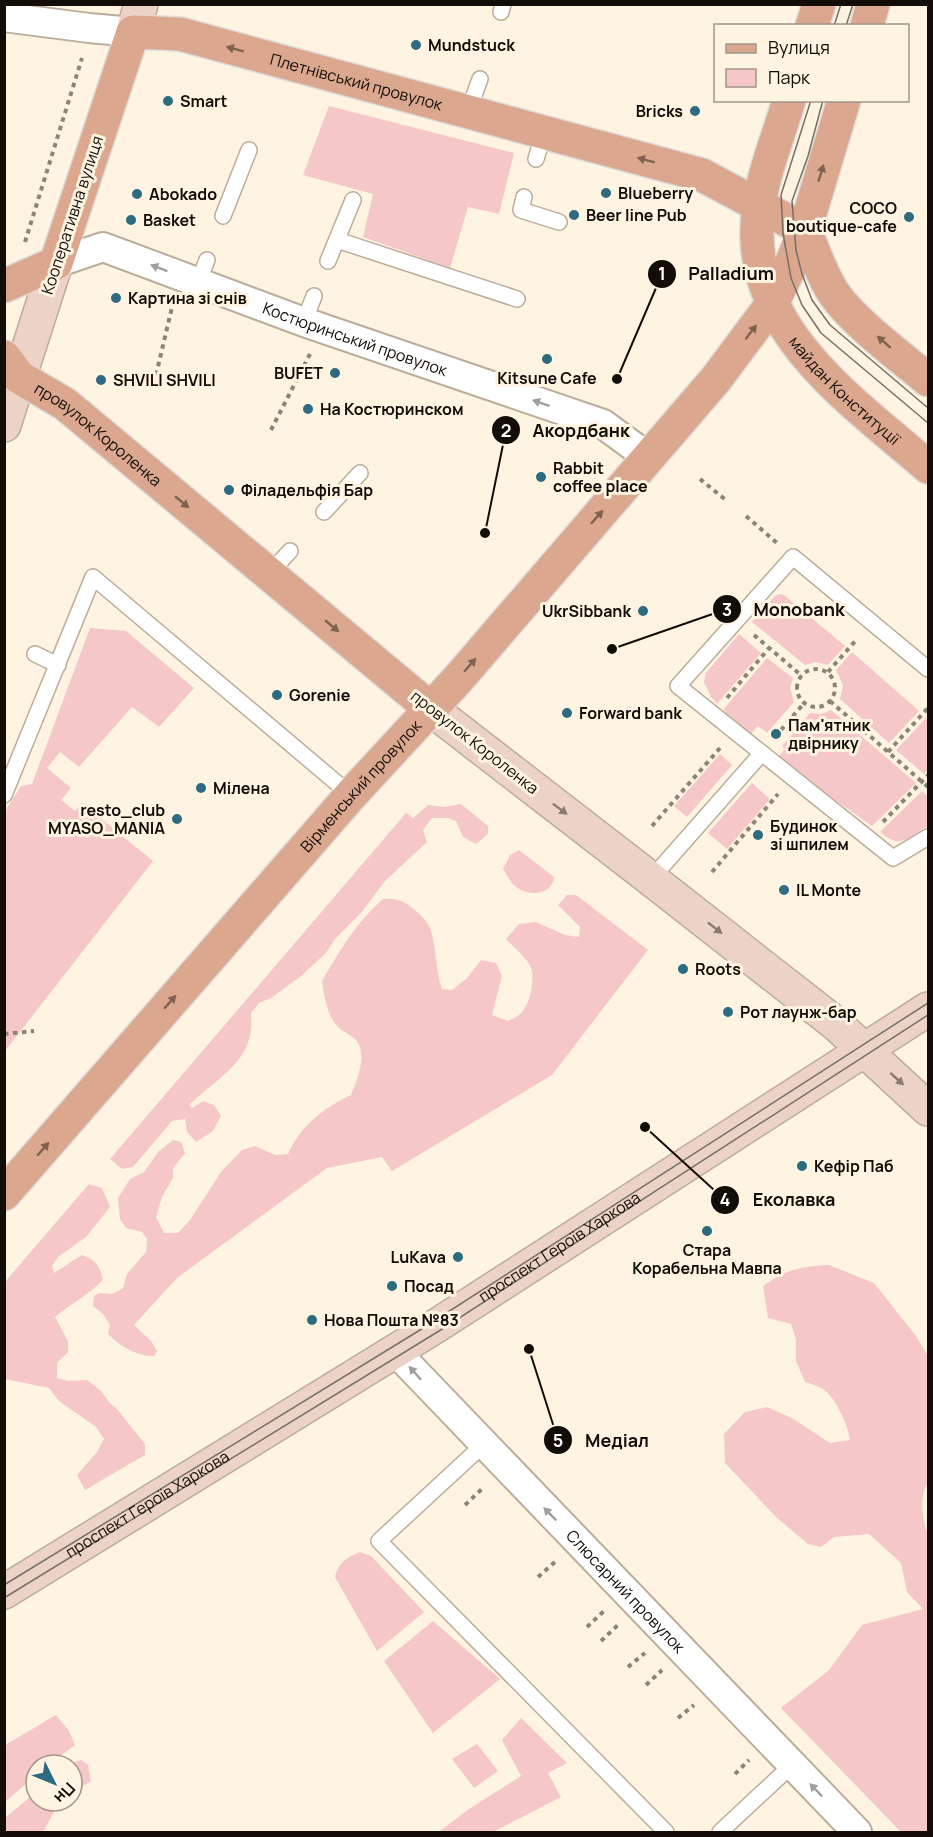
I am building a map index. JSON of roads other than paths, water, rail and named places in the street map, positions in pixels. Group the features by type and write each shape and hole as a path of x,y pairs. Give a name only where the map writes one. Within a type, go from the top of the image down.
{"main road":[{"path":"813,24 819,4"},
{"path":"868,24 873,4"},
{"name":"Плетнівський провулок","path":"137,18 180,34 468,112 540,146 702,175 805,230"},
{"name":"Кооперативна вулиця","path":"56,264 137,18"},
{"name":"майдан Конституції","path":"788,102 759,206 757,258 772,304 812,364 928,467"},
{"name":"Вірменський провулок","path":"4,1194 351,795 431,709 716,379 772,304 805,230 843,102"},
{"path":"805,230 832,290 846,307 928,380"},
{"path":"4,286 56,264"},
{"name":"провулок Короленка","path":"12,367 279,562 431,709"}],"street":[{"name":"Плетнівський провулок","path":"4,17 89,28 137,18"},
{"name":"Костюринський провулок","path":"56,264 103,247 202,271 309,309 603,424 648,457"},
{"name":"Кооперативна вулиця","path":"4,425 12,367 56,264"},
{"name":"провулок Короленка","path":"431,709 827,1017 928,1109"},
{"name":"проспект Героїв Харкова","path":"4,1592 395,1351 928,1009"},
{"name":"Слюсарний провулок","path":"395,1351 857,1833"}],"lane":[{"path":"468,112 480,79"},
{"path":"223,216 249,150"},
{"path":"524,197 521,210 560,222"},
{"path":"328,261 353,200"},
{"path":"337,240 518,299"},
{"path":"324,512 360,473"},
{"path":"928,669 793,557 678,686 893,858 928,837"},
{"path":"4,795 93,577 351,795"},
{"path":"35,654 58,664"},
{"path":"651,879 762,753"},
{"path":"483,1445 379,1541 666,1833"},
{"path":"720,1833 792,1765"}],"tram line":[{"path":"835,24 841,4"},
{"path":"847,24 853,4"},
{"path":"810,102 781,195 783,233 791,278 802,305 821,333 928,423"},
{"path":"822,102 808,156 792,201 796,250 802,274 812,300 830,325 928,408"},
{"path":"4,1585 420,1330 928,1003"},
{"path":"4,1598 439,1331 928,1015"}],"place":[{"name":"Mundstuck","path":"416,45"},
{"name":"Smart","path":"168,101"},
{"name":"Bricks","path":"695,111"},
{"name":"Blueberry","path":"606,193"},
{"name":"Abokado","path":"137,194"},
{"name":"Beer line Pub","path":"574,215"},
{"name":"COCO boutique-cafe","path":"909,217"},
{"name":"Basket","path":"131,220"},
{"name":"Картина зі снів","path":"116,298"},
{"name":"Kitsune Cafe","path":"547,359"},
{"name":"BUFET","path":"335,373"},
{"name":"Palladium","path":"617,379"},
{"name":"SHVILI SHVILI","path":"101,380"},
{"name":"На Костюринском","path":"308,409"},
{"name":"Rabbit coffee place","path":"541,477"},
{"name":"Філадельфія Бар","path":"229,490"},
{"name":"Акордбанк","path":"485,533"},
{"name":"UkrSibbank","path":"643,611"},
{"name":"Monobank","path":"612,649"},
{"name":"Gorenie","path":"277,695"},
{"name":"Forward bank","path":"567,713"},
{"name":"Пам'ятник двірнику","path":"776,734"},
{"name":"Мілена","path":"201,788"},
{"name":"resto_club MYASO_MANIA","path":"177,819"},
{"name":"Будинок зі шпилем","path":"758,835"},
{"name":"IL Monte","path":"784,890"},
{"name":"Roots","path":"683,969"},
{"name":"Рот лаунж-бар","path":"728,1012"},
{"name":"Еколавка","path":"645,1127"},
{"name":"Кефір Паб","path":"802,1166"},
{"name":"Стара Корабельна Мавпа","path":"707,1231"},
{"name":"LuKava","path":"458,1257"},
{"name":"Посад","path":"392,1286"},
{"name":"Нова Пошта №83","path":"312,1320"},
{"name":"Медіал","path":"529,1349"}]}
